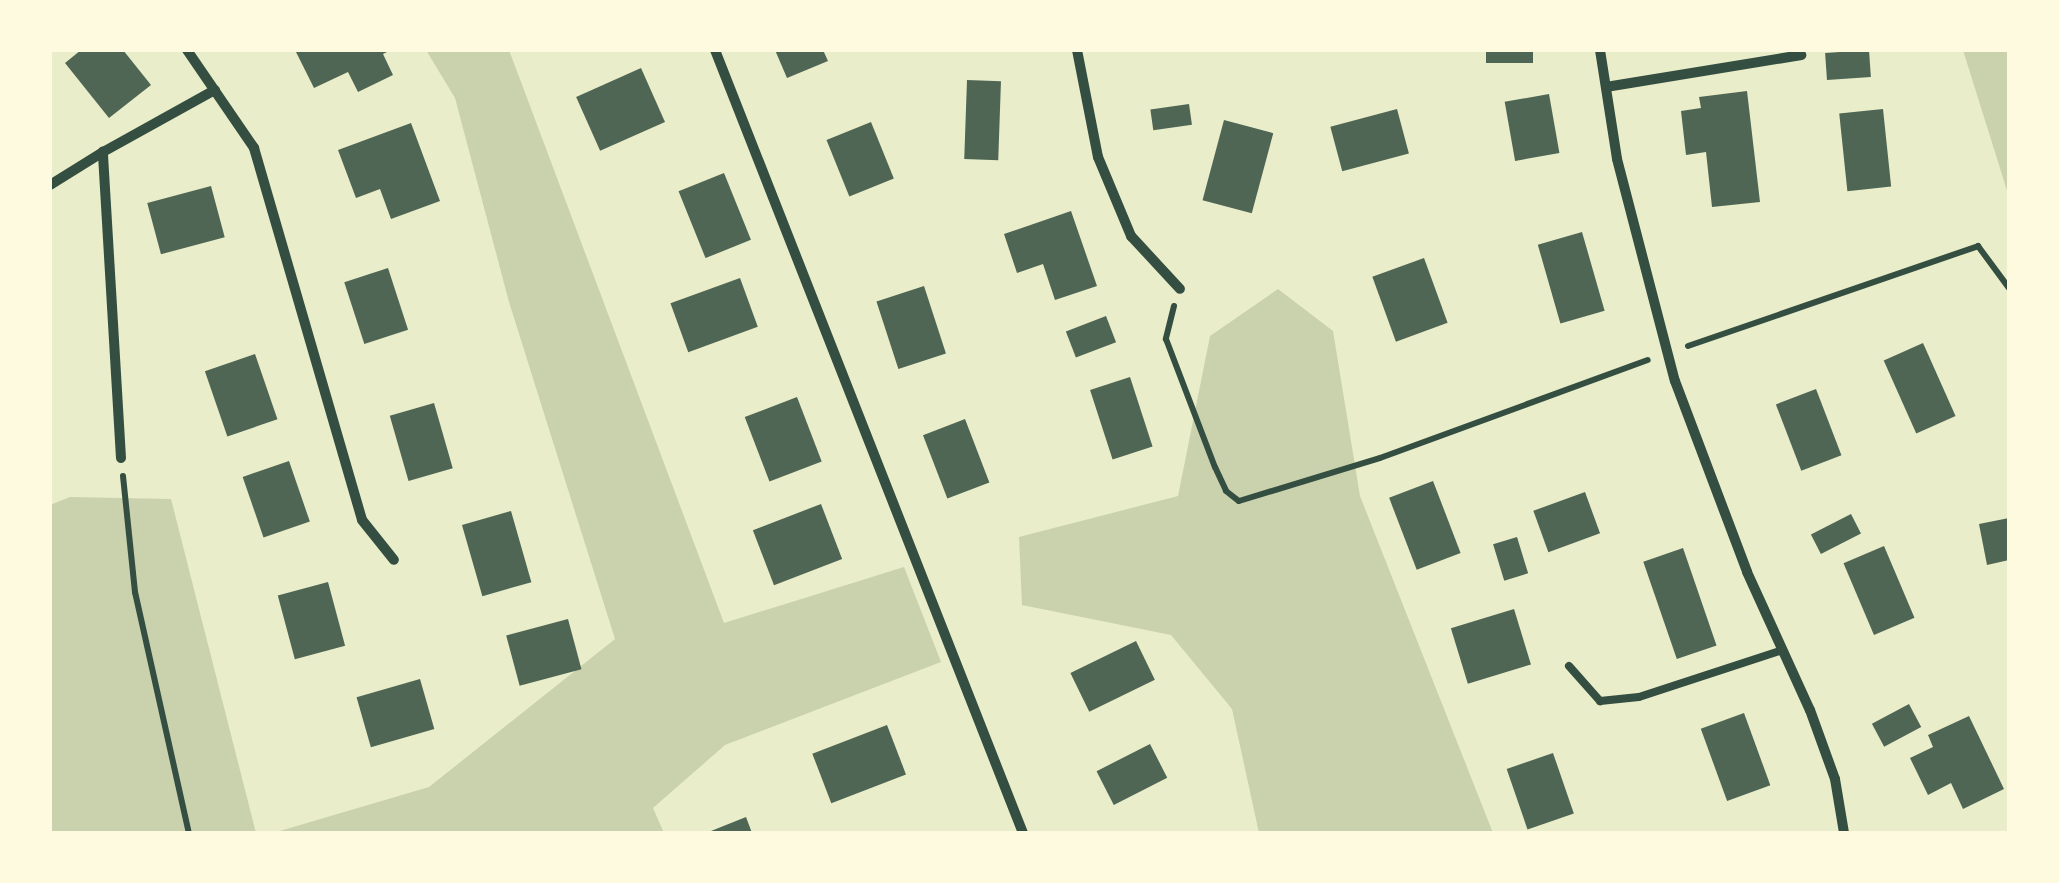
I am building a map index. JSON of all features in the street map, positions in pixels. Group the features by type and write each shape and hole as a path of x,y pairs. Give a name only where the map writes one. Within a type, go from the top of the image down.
{"street":[{"path":"187,50 254,148 362,520 394,560"},
{"path":"714,50 1023,833"},
{"path":"1078,50 1098,157 1130,236 1180,289"},
{"path":"1600,50 1617,159 1667,353 1748,572 1834,779 1844,833"},
{"path":"1606,86 1801,55"},
{"path":"50,184 215,90"},
{"path":"103,152 121,458"}],"lane":[{"path":"1569,666 1600,701 1639,697 1783,650"}],"path":[{"path":"1180,289 1166,327 1166,339 1215,467 1226,491 1239,501 1380,458 1667,353 1978,246 2009,288"},
{"path":"121,458 135,592 190,833"}],"green space":[{"path":"426,50 509,50 724,623 904,567 941,662 725,745 653,808 664,833 273,833 429,787 615,639 509,302 455,98"},
{"path":"1963,50 2009,50 2009,197"},
{"path":"1278,289 1333,331 1360,496 1493,833 1259,833 1232,709 1171,635 1022,605 1019,537 1178,496 1210,336"},
{"path":"70,497 171,499 256,833 50,833 50,505"}],"building":[{"path":"81,50 123,50 151,85 109,118 65,63"},
{"path":"295,50 391,50 383,54 393,75 358,92 348,72 314,88"},
{"path":"775,50 823,50 828,61 787,78"},
{"path":"1486,50 1533,50 1533,63 1486,63"},
{"path":"1869,50 1871,77 1827,80 1825,53"},
{"path":"641,68 665,122 600,151 576,97"},
{"path":"967,80 1001,81 998,160 964,159"},
{"path":"1747,91 1760,202 1712,207 1706,152 1686,155 1681,111 1701,108 1699,97"},
{"path":"1549,94 1559,153 1515,161 1505,102"},
{"path":"1189,104 1192,125 1153,130 1150,109"},
{"path":"1397,109 1409,153 1342,171 1330,127"},
{"path":"1883,109 1891,187 1847,191 1839,114"},
{"path":"1224,120 1273,133 1252,213 1203,200"},
{"path":"871,122 894,179 849,197 826,140"},
{"path":"411,123 440,201 391,219 380,189 356,198 338,150"},
{"path":"724,173 751,240 706,258 679,191"},
{"path":"211,186 225,237 161,254 147,203"},
{"path":"1071,211 1097,286 1055,300 1043,264 1017,273 1004,234"},
{"path":"1582,232 1605,311 1560,324 1538,245"},
{"path":"1424,258 1448,323 1396,342 1372,277"},
{"path":"388,268 408,330 364,344 344,282"},
{"path":"740,278 758,327 688,352 670,303"},
{"path":"924,286 946,354 898,369 876,301"},
{"path":"1106,316 1116,342 1076,358 1066,331"},
{"path":"1923,343 1956,416 1916,434 1884,360"},
{"path":"255,354 277,419 227,436 205,371"},
{"path":"1130,377 1153,446 1113,459 1090,390"},
{"path":"1816,389 1841,455 1801,471 1776,404"},
{"path":"797,397 822,461 769,481 745,417"},
{"path":"434,403 453,468 409,481 390,416"},
{"path":"965,419 989,482 947,499 923,435"},
{"path":"289,461 310,522 264,537 243,477"},
{"path":"1433,481 1461,553 1417,570 1389,498"},
{"path":"1585,492 1600,533 1548,552 1533,511"},
{"path":"821,504 842,559 774,585 753,530"},
{"path":"511,511 531,582 482,596 462,525"},
{"path":"1851,514 1861,534 1821,554 1811,534"},
{"path":"2009,518 2009,560 1987,565 1979,524"},
{"path":"1517,537 1528,573 1504,581 1493,544"},
{"path":"1884,546 1914,618 1874,635 1843,563"},
{"path":"1683,548 1717,645 1677,659 1643,562"},
{"path":"328,582 345,646 295,659 278,595"},
{"path":"1514,609 1531,664 1468,684 1451,628"},
{"path":"568,619 581,669 520,686 506,636"},
{"path":"1136,641 1155,680 1089,712 1070,673"},
{"path":"420,679 434,729 371,747 357,697"},
{"path":"1909,704 1921,727 1884,747 1872,724"},
{"path":"1744,713 1770,785 1727,801 1701,729"},
{"path":"1969,716 2004,789 1963,809 1951,783 1928,795 1910,758 1933,747 1928,735"},
{"path":"887,725 906,774 831,803 812,754"},
{"path":"1150,744 1167,778 1114,805 1097,771"},
{"path":"1553,753 1574,814 1528,829 1507,769"},
{"path":"746,817 752,833 706,833"}]}
